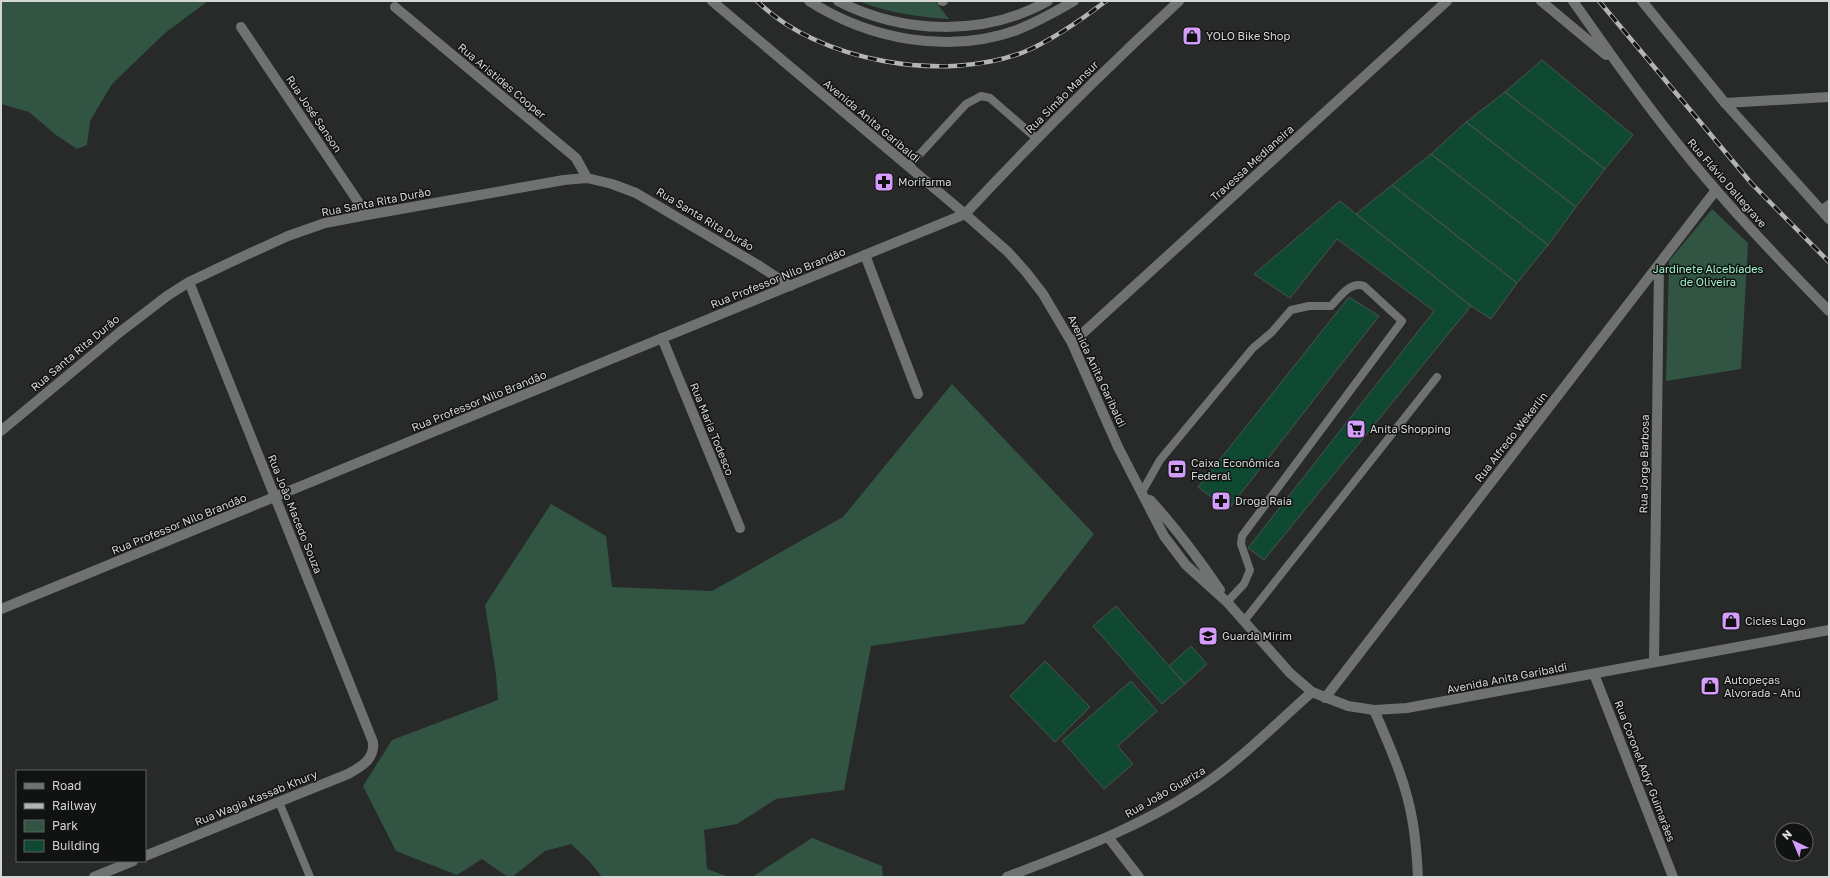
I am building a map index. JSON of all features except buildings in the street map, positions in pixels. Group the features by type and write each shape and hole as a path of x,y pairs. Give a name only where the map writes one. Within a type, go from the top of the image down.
{"street":[{"name":"Avenida Anita Garibaldi","path":"712,1 965,214 1008,252 1026,272 1043,294 1072,343 1118,447 1164,536 1182,559 1227,602 1290,673 1312,692 1348,706 1374,710 1426,705 1829,630"},
{"path":"809,1 828,13 856,26 889,36 925,41 956,41 990,37 1016,30 1042,19 1074,1"},
{"path":"838,1 854,9 881,18 937,27 988,23 1017,15 1048,1"},
{"name":"Rua Simão Mansur","path":"965,214 1115,60 1180,1"},
{"name":"Travessa Medianeira","path":"1072,343 1447,1"},
{"name":"Rua Flávio Dallegrave","path":"1541,1 1616,64"},
{"name":"Rua Flávio Dallegrave","path":"1573,1 1616,64 1661,124 1716,190 1781,263 1829,310"},
{"path":"1642,1 1725,103 1825,207 1829,219"},
{"name":"Rua Aristides Cooper","path":"395,7 576,158 588,178"},
{"name":"Rua José Sanson","path":"241,27 367,214"},
{"path":"1725,103 1829,97"},
{"name":"Rua Santa Rita Durão","path":"1,431 143,313 189,282 307,229 367,214 564,180 588,178 612,184 654,202 758,264 790,286"},
{"name":"Rua Alfredo Wekerlin","path":"1325,698 1716,190"},
{"name":"Rua Professor Nilo Brandão","path":"1,609 965,214"},
{"path":"865,255 918,394"},
{"name":"Rua Jorge Barbosa","path":"1654,662 1659,265"},
{"name":"Rua João Macedo Souza","path":"189,282 373,742 374,750 371,756"},
{"name":"Rua Maria Todesco","path":"662,338 740,528"},
{"name":"Avenida Anita Garibaldi","path":"1142,492 1174,526 1196,554 1227,602"},
{"name":"Rua Coronel Adyr Guimarães","path":"1594,674 1673,877"},
{"name":"Rua João Guariza","path":"1007,877 1108,837 1175,803 1212,779 1312,692"},
{"path":"1374,710 1394,757 1410,806 1416,847 1418,877"},
{"name":"Rua Wagia Kassab Khury","path":"146,856 348,774 366,763 371,756"},
{"path":"1108,837 1139,877"},
{"path":"94,877 131,862"}],"lane":[{"path":"908,167 966,104 981,96 990,98 1037,139"},
{"path":"1142,492 1160,460 1253,348 1272,332 1292,310 1309,306 1331,306 1353,285 1359,284 1364,286 1402,321 1242,536 1241,544 1250,570 1244,584 1227,602"},
{"path":"1244,621 1437,377"},
{"path":"279,802 310,877"}],"green space":[{"path":"1,1 208,1 165,33 112,84 90,121 87,145 77,149 56,135 29,112 1,104"},
{"path":"859,1 935,1 949,19 903,14 881,9"},
{"name":"Jardinete Alcebíades de Oliveira","path":"1712,209 1748,243 1741,369 1666,381 1669,261"},
{"path":"952,384 1094,534 1024,624 871,646 844,790 776,799 737,824 704,830 707,869 729,877 602,877 590,862 571,844 545,851 512,877 508,877 482,859 457,875 396,851 363,786 392,740 498,700 496,674 485,605 551,504 606,536 612,587 712,591 843,517"},
{"path":"812,838 882,866 883,877 752,877"}],"railway":[{"path":"757,1 783,22 813,39 847,52 883,61 920,66 957,66 992,61 1024,52 1056,36 1106,1"},
{"path":"1599,1 1752,184 1829,262"}],"place":[{"name":"YOLO Bike Shop","path":"1192,36"},
{"name":"Morifarma","path":"884,182"},
{"name":"Anita Shopping","path":"1356,429"},
{"name":"Caixa Econômica Federal","path":"1177,469"},
{"name":"Droga Raia","path":"1221,501"},
{"name":"Cicles Lago","path":"1731,621"},
{"name":"Guarda Mirim","path":"1208,636"},
{"name":"Autopeças Alvorada - Ahú","path":"1710,686"}]}
